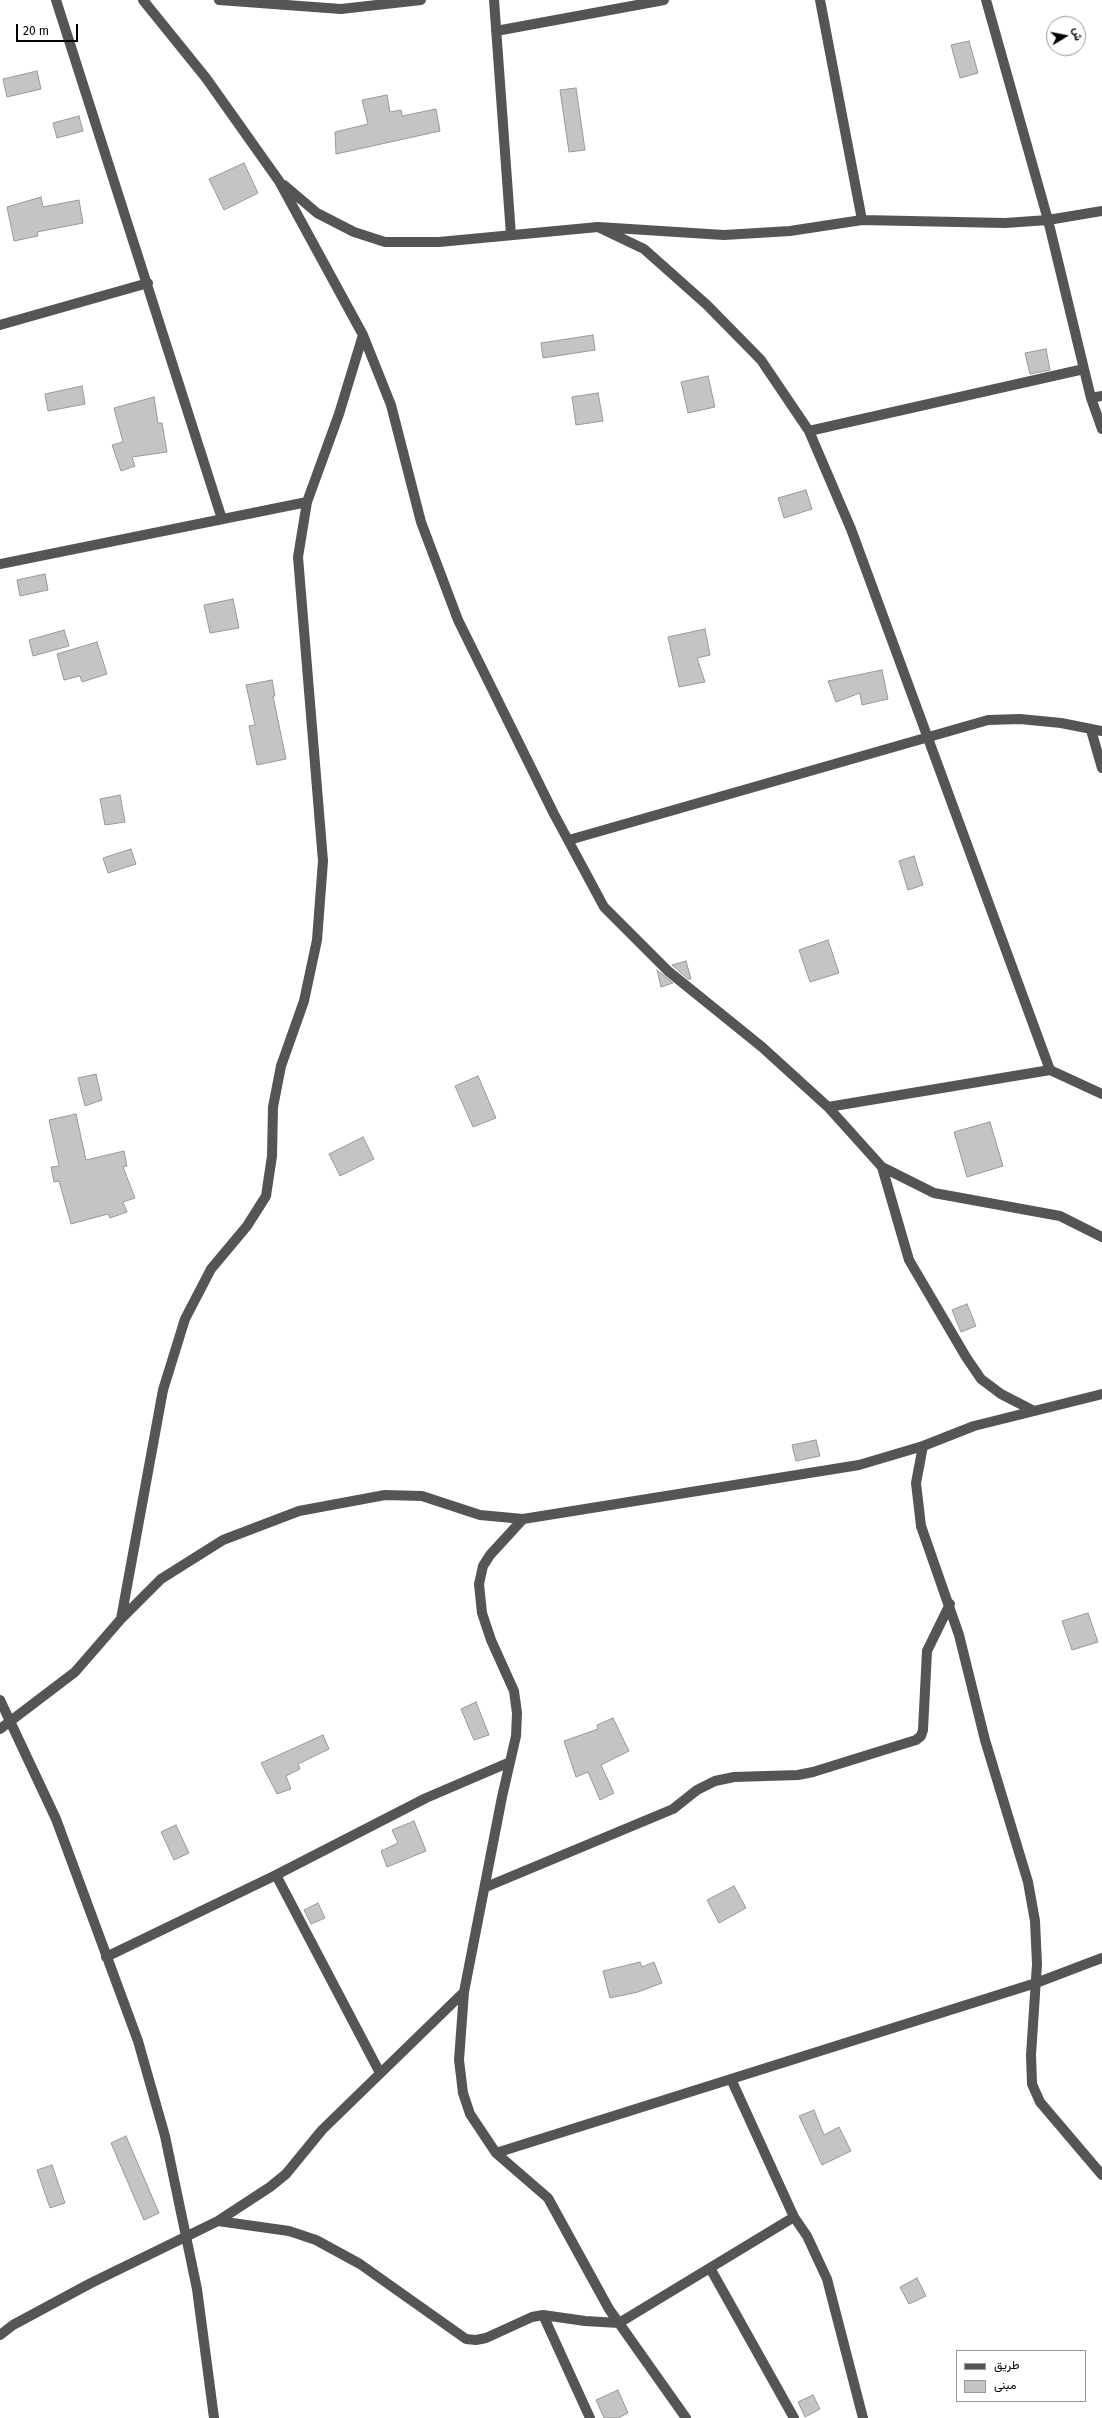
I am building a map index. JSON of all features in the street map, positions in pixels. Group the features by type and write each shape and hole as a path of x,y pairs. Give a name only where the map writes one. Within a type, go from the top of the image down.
{"street":[{"path":"56,0 148,283 222,519"},
{"path":"143,0 206,78 279,181 363,335 391,405 421,522 458,620 568,840 604,907 668,971 762,1047 828,1107 882,1167 934,1193 1060,1216 1102,1237"},
{"path":"224,0 341,9 421,0"},
{"path":"494,0 511,235"},
{"path":"496,31 664,0"},
{"path":"820,0 862,220"},
{"path":"986,0 1048,220 1091,398 1102,429"},
{"path":"279,181 317,213 354,232 385,242 440,242 598,227 724,235 790,231 862,220 1005,223 1048,220 1102,211"},
{"path":"598,227 644,249 707,305 761,360 809,431 851,529 1050,1070"},
{"path":"0,325 148,283"},
{"path":"121,1619 164,1390 185,1319 198,1294 212,1269 247,1226 266,1196 272,1156 273,1107 281,1066 304,1001 317,940 323,861 298,557 307,502 338,414 363,335"},
{"path":"809,431 1084,370"},
{"path":"1091,398 1102,396"},
{"path":"0,564 307,502"},
{"path":"568,840 988,720 1020,719 1061,723 1102,731"},
{"path":"1091,730 1102,768"},
{"path":"828,1107 1050,1070 1102,1094"},
{"path":"882,1167 909,1260 966,1357 981,1379 1001,1394 1034,1411"},
{"path":"0,1728 11,1722 75,1672 121,1619 161,1579 222,1540 298,1511 385,1495 422,1496 480,1515 523,1519 858,1465 923,1446 974,1426 1102,1394"},
{"path":"923,1446 916,1483 921,1526 950,1604 985,1740 1028,1882 1035,1921 1036,1983 1031,2055 1032,2084 1040,2102 1102,2175"},
{"path":"523,1519 490,1555 483,1566 479,1584 482,1613 491,1640 514,1691 517,1713 516,1736 464,1992 459,2060 463,2093 470,2114 496,2153 548,2198 608,2309 686,2418"},
{"path":"486,1887 673,1810 697,1790 715,1781 734,1777 798,1775 813,1772 916,1740 921,1736 923,1730 927,1651 950,1604"},
{"path":"0,1700 56,1819 106,1958 138,2041 165,2136 197,2289 214,2418"},
{"path":"106,1958 276,1876 426,1798 510,1762"},
{"path":"276,1876 380,2073"},
{"path":"496,2153 1036,1983 1102,1958"},
{"path":"0,2335 13,2325 91,2283 218,2221 286,2174 322,2130 464,1992"},
{"path":"731,2079 794,2218 807,2236 827,2279 863,2418"},
{"path":"218,2221 288,2231 316,2240 360,2264 466,2339 486,2338 532,2317 543,2315 585,2321 619,2323 794,2218"},
{"path":"710,2268 794,2418"},
{"path":"543,2315 590,2418"}],"building":[{"path":"969,41 978,73 960,78 951,45"},
{"path":"37,71 41,89 7,97 3,79"},
{"path":"576,88 585,150 569,152 560,90"},
{"path":"387,95 390,112 401,110 402,116 436,109 440,131 336,154 335,132 368,124 362,100"},
{"path":"79,116 83,131 57,138 53,123"},
{"path":"244,163 258,193 224,210 209,179"},
{"path":"41,197 43,207 79,200 83,223 37,232 38,236 14,241 7,207"},
{"path":"593,335 595,350 543,358 541,343"},
{"path":"1046,349 1050,370 1030,374 1025,353"},
{"path":"708,376 715,407 688,413 681,382"},
{"path":"82,386 85,404 48,411 45,394"},
{"path":"598,393 603,421 576,425 572,397"},
{"path":"154,397 158,423 162,423 167,452 132,457 135,466 121,471 112,445 123,442 114,408"},
{"path":"806,490 812,509 784,518 778,498"},
{"path":"45,574 48,590 20,596 17,580"},
{"path":"233,599 239,628 210,633 204,605"},
{"path":"705,629 710,655 697,658 705,682 679,687 668,637"},
{"path":"64,630 69,646 33,656 29,640"},
{"path":"97,642 107,674 82,682 80,676 64,680 57,654"},
{"path":"882,670 888,699 862,705 860,693 836,702 828,681"},
{"path":"272,680 275,696 273,696 286,759 257,765 249,726 255,725 246,685"},
{"path":"120,795 125,822 105,825 100,799"},
{"path":"131,849 136,864 108,873 103,858"},
{"path":"914,856 923,885 908,890 899,861"},
{"path":"828,940 839,973 810,982 799,950"},
{"path":"686,961 691,979 688,979 672,965"},
{"path":"657,970 673,983 661,987"},
{"path":"96,1074 102,1100 85,1106 78,1078"},
{"path":"478,1076 496,1118 473,1127 455,1086"},
{"path":"76,1114 86,1160 124,1151 127,1166 123,1167 135,1198 123,1202 127,1212 110,1218 108,1214 71,1224 59,1181 54,1182 51,1167 59,1166 49,1120"},
{"path":"990,1122 1003,1166 967,1177 954,1132"},
{"path":"363,1137 374,1159 340,1176 329,1154"},
{"path":"967,1304 976,1326 961,1332 952,1310"},
{"path":"816,1440 820,1456 796,1461 792,1445"},
{"path":"1088,1613 1098,1642 1072,1650 1062,1621"},
{"path":"476,1702 489,1735 474,1740 461,1709"},
{"path":"613,1718 629,1751 601,1765 614,1793 600,1800 588,1772 576,1777 564,1741 598,1729 597,1725"},
{"path":"323,1735 329,1749 298,1764 300,1769 286,1776 291,1789 277,1794 261,1763"},
{"path":"414,1821 426,1851 387,1867 381,1851 398,1843 392,1830"},
{"path":"176,1825 189,1853 174,1860 161,1832"},
{"path":"734,1886 746,1908 719,1923 707,1900"},
{"path":"318,1903 325,1918 311,1924 304,1910"},
{"path":"640,1962 642,1967 654,1962 662,1983 638,1992 610,1998 603,1971"},
{"path":"814,2110 824,2135 839,2127 851,2151 822,2165 799,2116"},
{"path":"126,2136 159,2213 144,2220 111,2143"},
{"path":"52,2165 65,2203 50,2208 37,2170"},
{"path":"917,2278 926,2296 909,2304 900,2287"},
{"path":"618,2390 628,2413 618,2418 604,2418 596,2400"},
{"path":"813,2395 820,2409 805,2417 798,2402"}]}
